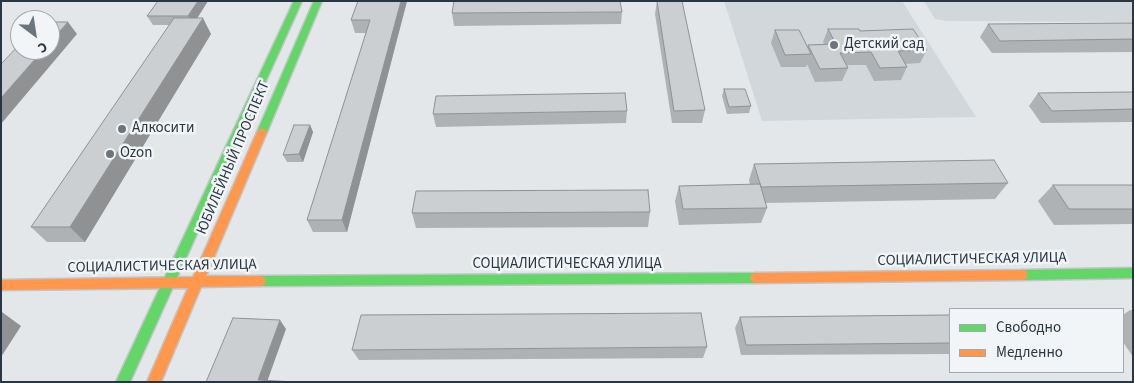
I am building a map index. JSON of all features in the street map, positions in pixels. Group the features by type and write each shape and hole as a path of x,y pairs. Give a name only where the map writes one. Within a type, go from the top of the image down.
{"main road":[{"name":"ЮБИЛЕЙНЫЙ ПРОСПЕКТ","path":"123,382 298,1"},
{"name":"ЮБИЛЕЙНЫЙ ПРОСПЕКТ","path":"154,382 318,1"},
{"name":"СОЦИАЛИСТИЧЕСКАЯ УЛИЦА","path":"1,285 1133,273"}],"shaded area":[{"name":"Детский сад","path":"724,1 902,1 976,117 762,121"},
{"path":"924,1 1133,1 1133,22 947,21 935,19"}],"building":[{"path":"158,1 198,1 188,16 147,16"},
{"path":"358,1 401,1 342,220 307,220 370,20 351,20"},
{"path":"454,1 620,1 622,12 452,13"},
{"path":"657,1 682,1 705,110 674,111"},
{"path":"174,18 203,18 70,227 31,227"},
{"path":"60,22 68,22 60,31"},
{"path":"1133,23 1133,39 1000,41 988,24"},
{"path":"828,29 859,29 860,31 913,29 927,50 898,51 907,67 880,68 871,52 840,53 848,68 820,69 808,45 836,44"},
{"path":"775,30 799,30 811,54 785,55"},
{"path":"10,55 10,60 34,60 1,98 1,64"},
{"path":"724,89 745,89 751,106 729,107"},
{"path":"1133,92 1133,109 1052,111 1038,93"},
{"path":"625,93 627,111 433,114 436,96"},
{"path":"294,125 310,125 299,154 283,155"},
{"path":"994,160 1008,183 761,187 754,164"},
{"path":"760,184 767,208 683,209 679,186"},
{"path":"1053,185 1133,185 1133,209 1069,209"},
{"path":"648,190 650,212 412,213 416,191"},
{"path":"701,313 707,347 352,350 361,315"},
{"path":"949,315 949,343 746,345 740,317"},
{"path":"233,318 280,320 258,380 296,382 206,382"}],"traffic: fast":[{"path":"123,382 298,1"},
{"path":"262,132 318,1"},
{"path":"1022,275 1133,273"},
{"path":"260,281 756,278"}],"traffic: slow":[{"path":"154,382 262,132"},
{"path":"756,278 1022,275"},
{"path":"1,285 260,281"}],"place":[{"name":"Детский сад","path":"834,45"},
{"name":"Алкосити","path":"122,129"},
{"name":"Ozon","path":"110,154"}]}
